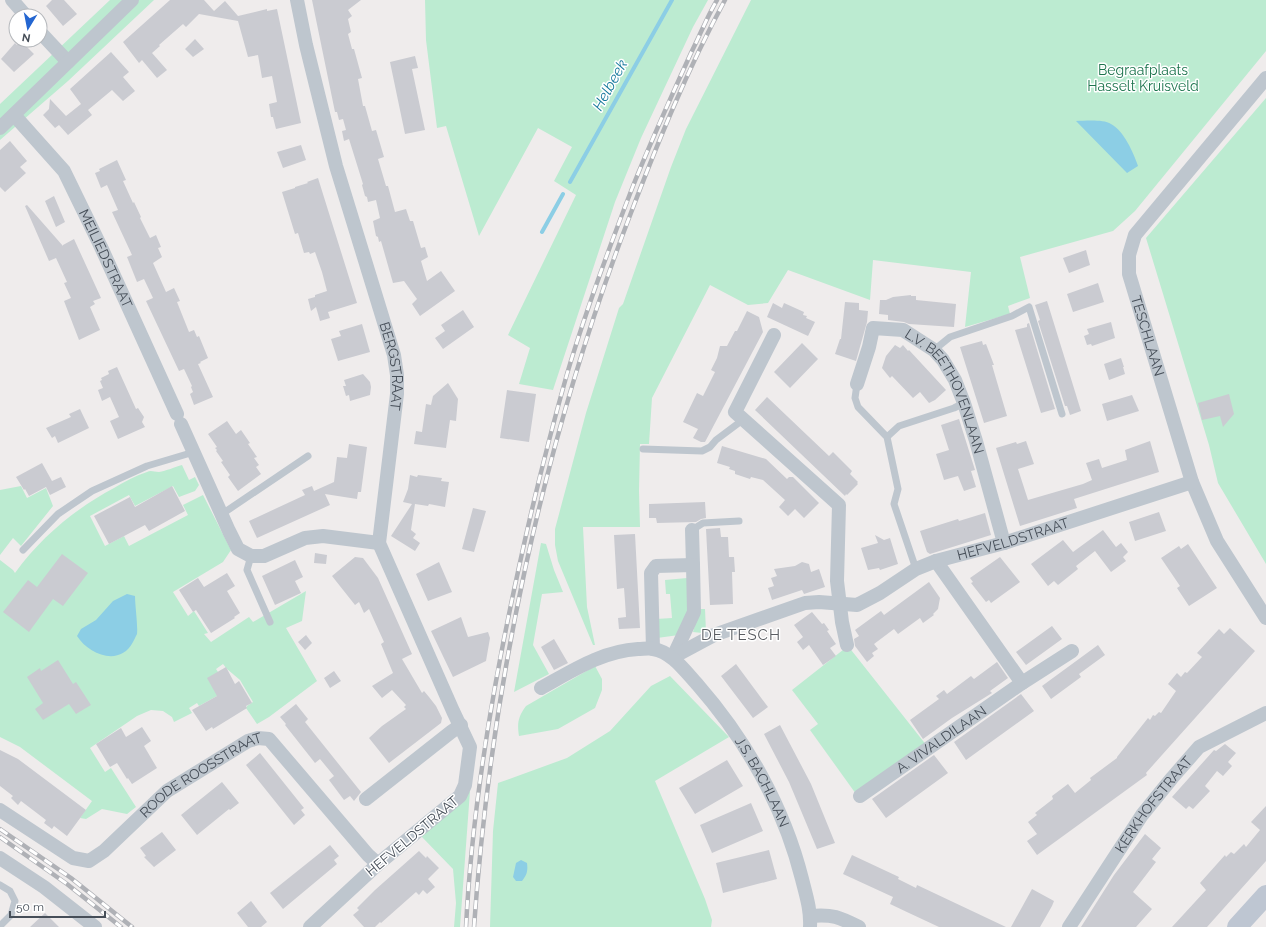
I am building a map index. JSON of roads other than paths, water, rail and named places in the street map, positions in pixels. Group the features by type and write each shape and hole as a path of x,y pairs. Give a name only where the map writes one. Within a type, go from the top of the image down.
{"main road":[{"path":"1237,927 1266,896"}],"street":[{"path":"12,0 19,8"},
{"path":"0,128 132,0"},
{"name":"BERGSTRAAT","path":"298,0 306,45 336,166 394,355 397,375 397,394 379,543"},
{"path":"48,41 68,62"},
{"name":"TESCHLAAN","path":"1266,78 1135,235 1129,255 1129,274 1192,482 1217,541 1266,618"},
{"name":"MEILIEDSTRAAT","path":"14,115 64,171 101,247 229,531 238,549 251,556"},
{"name":"L.V. BEETHOVENLAAN","path":"857,384 869,347 873,328 903,330 934,350 947,367 964,403 1004,542"},
{"path":"774,335 735,412 839,505 837,581 842,622 847,645"},
{"name":"HEFVELDSTRAAT","path":"673,657 714,635 805,603 820,602 857,605 880,593 916,569 936,561 1004,542 1192,482"},
{"path":"541,688 601,656 626,650 654,648 673,657 694,612 692,530"},
{"path":"251,556 264,556 305,538 323,536 379,543 453,711 461,725 366,799"},
{"path":"936,561 1022,683"},
{"path":"654,648 651,573 656,566 693,565"},
{"name":"A. VIVALDILAAN","path":"860,796 1022,683 1072,651"},
{"name":"J.S. BACHLAAN","path":"673,657 716,706 739,739 765,782 785,827 799,867 810,921"},
{"name":"KERKHOFSTRAAT","path":"1069,927 1142,815 1199,747 1266,713"},
{"name":"HEFVELDSTRAAT","path":"310,927 378,864 460,796 465,784 470,747 461,725"},
{"name":"ROODE ROOSSTRAAT","path":"0,810 73,858 89,861 104,851 167,791 248,741 258,738 269,739 368,855 378,864"},
{"path":"0,858 44,887 95,927"},
{"path":"810,921 827,915 838,917 859,927"}],"lane":[{"path":"934,350 950,337 1012,316 1029,307 1062,414"},
{"path":"857,384 855,398 858,407 887,437 898,489 894,504 916,569"},
{"path":"887,437 899,426 954,408 964,403"},
{"path":"643,449 702,451 710,447 721,436 744,419"},
{"path":"23,550 58,514 92,491 147,466 194,452"},
{"path":"222,514 308,456"},
{"path":"692,530 703,523 739,521"},
{"path":"251,556 247,570 270,622"},
{"path":"0,885 10,891 15,901 11,915 0,926"}],"water":[{"path":"1076,121 1103,121 1116,127 1128,142 1138,166 1127,173"},
{"path":"127,594 135,596 137,634 127,650 113,656 105,656 97,653 82,643 77,636 81,629 96,620 113,601"},
{"path":"521,860 527,863 527,873 522,881 516,881 513,877 516,863"}],"waterway":[{"name":"Helbeek","path":"570,182 672,0"},
{"name":"Helbeek","path":"542,232 563,194"}],"railway":[{"path":"466,927 473,836 492,701 524,543 560,398 590,303 633,186 676,86 717,0"},
{"path":"474,927 482,836 493,746 508,656 526,566 547,478 571,390 598,303 629,218 673,108 698,53 725,0"},
{"path":"0,829 71,878 132,927"},
{"path":"0,837 67,884 121,927"}],"district":[{"name":"DE TESCH","path":"741,635"}],"park label":[{"name":"Begraafplaats Hasselt Kruisveld","path":"1143,78"}]}
